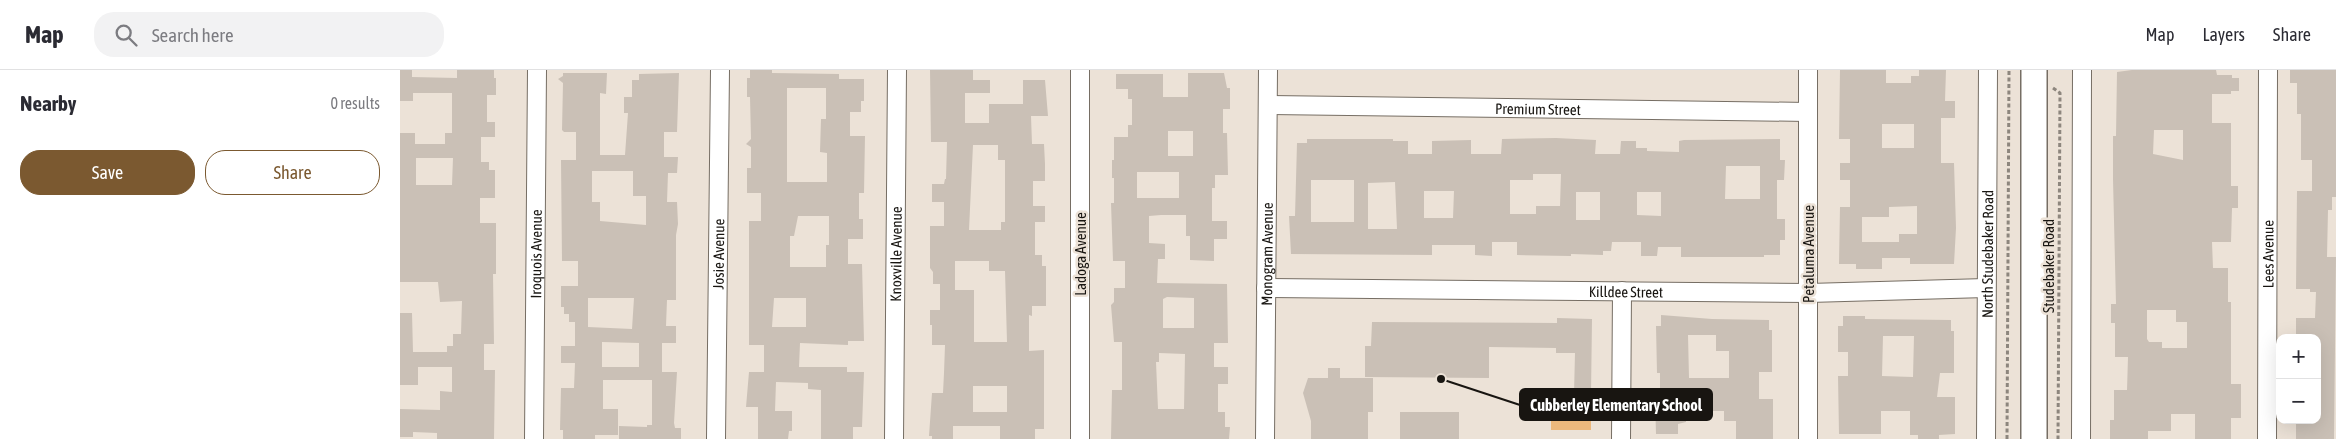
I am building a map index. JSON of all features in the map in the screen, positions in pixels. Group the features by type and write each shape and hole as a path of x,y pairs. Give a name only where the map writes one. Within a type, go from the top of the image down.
{"main road":[{"path":"2034,70 2034,439"}],"street":[{"name":"Iroquois Avenue","path":"534,439 537,70"},
{"name":"Josie Avenue","path":"716,439 720,70"},
{"name":"Knoxville Avenue","path":"894,439 897,70"},
{"name":"Ladoga Avenue","path":"1080,70 1080,439"},
{"name":"Monogram Avenue","path":"1264,439 1268,70"},
{"name":"Petaluma Avenue","path":"1808,70 1808,439"},
{"name":"North Studebaker Road","path":"1986,439 1988,70"},
{"path":"2081,439 2082,70"},
{"name":"Lees Avenue","path":"2267,439 2268,70"},
{"name":"Premium Street","path":"1268,105 1808,112"},
{"name":"Killdee Street","path":"1266,288 1808,293 1986,288"},
{"path":"1621,439 1622,291"}],"path":[{"path":"2007,439 2010,70"},
{"name":"Studebaker Road","path":"2058,439 2060,93"}],"shaded area":[{"path":"1551,404 1591,404 1591,430 1551,430"}],"building":[{"path":"400,70 412,70 412,77 457,78 457,70 494,70 496,95 487,95 487,122 495,122 495,137 481,137 481,162 489,162 489,170 495,170 495,198 480,198 480,223 496,223 496,274 493,274 494,344 484,344 484,370 495,370 494,439 437,439 437,433 413,432 413,437 400,437 400,409 440,410 440,391 452,392 452,367 418,367 418,385 400,385 400,313 412,313 413,352 447,352 447,346 453,346 453,334 461,334 462,301 440,302 438,282 400,282 400,133 415,133 415,144 445,144 445,133 452,133 452,93 413,93 413,101 400,101","holes":["416,158 453,158 452,185 416,185"]},
{"path":"750,70 772,70 772,73 839,74 839,79 864,79 864,101 861,101 861,112 850,112 850,136 865,136 864,193 859,193 859,219 863,219 863,239 848,239 848,264 862,264 864,341 848,341 848,345 800,343 799,367 847,367 847,372 864,372 862,427 853,427 853,439 821,439 821,390 808,389 808,383 776,382 775,411 792,411 792,431 789,431 788,439 758,439 758,407 746,407 749,372 764,372 764,345 749,345 749,221 761,221 761,193 747,193 747,168 751,168 751,147 746,144 751,139 750,97 747,97 747,78 750,78","holes":["787,88 826,88 826,119 821,119 820,152 827,153 827,182 787,182","798,216 829,216 829,245 826,245 826,267 790,267 790,236 794,236","774,298 806,298 806,327 772,327"]},
{"path":"930,70 973,70 973,80 990,80 990,93 965,93 965,123 989,123 989,104 1023,104 1023,80 1045,80 1048,116 1031,116 1032,144 1044,144 1045,164 1045,181 1033,181 1033,206 1045,206 1045,222 1035,222 1035,255 1042,255 1042,266 1046,266 1046,306 1032,306 1032,316 1029,315 1029,351 1044,350 1044,429 1035,429 1035,439 1000,439 1000,426 953,426 953,439 932,439 932,436 929,436 932,393 943,393 945,345 932,345 932,325 930,325 930,310 940,310 940,284 933,284 933,272 930,268 930,226 944,226 944,202 932,202 932,184 944,184 946,179 947,142 931,142","holes":["973,145 998,145 998,160 1005,160 1005,222 1001,222 1001,230 969,230","955,261 989,261 989,271 1005,271 1007,342 974,342 974,290 955,290","973,386 1007,386 1007,412 973,412"]},
{"path":"1840,70 1886,70 1886,83 1911,83 1911,76 1919,76 1919,70 1946,70 1945,101 1955,101 1955,118 1941,118 1941,163 1954,163 1956,228 1954,264 1910,264 1910,258 1882,258 1882,269 1856,269 1856,264 1839,264 1840,207 1850,207 1850,180 1840,180 1840,163 1850,163 1850,139 1839,139","holes":["1882,124 1914,124 1914,148 1882,148","1917,206 1917,234 1899,234 1899,242 1862,242 1862,217 1889,217 1889,207"]},
{"path":"2132,70 2216,70 2217,75 2232,75 2232,78 2239,78 2239,91 2231,91 2231,94 2212,94 2212,123 2231,123 2231,186 2238,186 2238,208 2232,208 2231,242 2212,242 2213,268 2228,268 2228,302 2231,302 2231,384 2241,384 2241,418 2231,418 2231,439 2195,439 2195,414 2171,414 2171,431 2148,431 2148,439 2110,439 2110,420 2114,420 2114,390 2127,390 2128,357 2115,357 2115,323 2111,323 2111,304 2116,304 2113,136 2116,136 2117,72","holes":["2154,130 2183,130 2183,160 2153,154","2147,310 2176,310 2176,322 2187,322 2187,348 2162,348 2162,342 2149,342 2147,339"]},
{"path":"2290,70 2336,70 2336,197 2332,197 2332,210 2328,210 2327,257 2336,257 2334,439 2296,439 2296,424 2321,424 2321,334 2296,334 2296,318 2315,318 2316,292 2310,292 2310,289 2296,289 2297,191 2312,191 2312,160 2301,160 2301,114 2297,114 2297,83 2290,83"},
{"path":"563,73 607,73 606,94 600,93 600,155 625,155 628,113 624,113 624,97 632,97 632,80 639,80 639,74 679,73 677,132 664,132 664,157 678,157 677,173 668,173 667,202 677,202 676,300 667,300 666,326 676,326 676,343 662,343 662,372 677,372 674,423 675,428 681,428 681,439 619,439 619,426 647,427 647,425 652,425 652,380 603,380 603,409 618,409 618,435 595,435 595,439 563,439 563,430 560,430 561,388 574,388 575,363 561,363 561,346 575,346 575,322 569,322 569,314 564,314 564,307 561,307 561,286 578,286 578,261 562,261 561,160 576,160 576,132 564,132 562,130 563,83 558,79 563,76","holes":["592,171 633,171 633,196 646,196 646,225 600,221 600,202 592,202","588,298 634,298 632,329 588,327","602,342 639,343 639,367 602,367"]},
{"path":"1188,73 1224,73 1227,88 1230,88 1230,109 1223,109 1223,133 1227,133 1228,175 1215,175 1215,188 1212,188 1212,221 1227,221 1227,239 1214,239 1214,261 1190,260 1190,236 1186,236 1186,215 1161,215 1149,216 1149,243 1165,244 1165,259 1158,259 1157,283 1227,284 1228,343 1214,343 1214,367 1228,367 1228,384 1218,384 1218,412 1225,412 1225,427 1230,427 1229,439 1111,439 1112,390 1122,390 1122,342 1114,342 1111,305 1114,302 1114,288 1125,288 1125,261 1113,261 1111,203 1114,203 1114,178 1112,178 1112,160 1114,160 1114,137 1128,137 1128,125 1132,125 1132,99 1128,99 1128,89 1116,89 1116,74 1163,74 1163,97 1188,97","holes":["1168,131 1193,131 1193,156 1168,156","1137,172 1179,172 1179,198 1137,198","1167,297 1194,298 1194,328 1163,328 1163,299","1159,353 1185,354 1184,409 1158,409 1156,362 1159,362"]},
{"path":"1556,138 1596,140 1595,154 1620,154 1621,141 1636,141 1636,148 1647,148 1647,151 1679,152 1679,141 1684,140 1780,139 1780,160 1785,160 1784,180 1777,180 1777,219 1785,219 1785,240 1780,240 1780,255 1764,255 1764,257 1681,257 1681,247 1658,247 1657,256 1641,256 1641,242 1612,242 1611,251 1603,251 1603,255 1517,255 1517,242 1492,242 1492,256 1475,255 1475,245 1432,245 1432,255 1291,254 1289,216 1295,216 1297,143 1307,143 1307,139 1393,139 1393,141 1408,141 1408,154 1432,154 1432,141 1471,140 1471,154 1501,154 1502,139","holes":["1726,166 1760,166 1760,199 1725,199","1533,174 1561,174 1560,206 1536,206 1536,214 1510,214 1510,180 1533,180","1311,180 1354,180 1354,222 1311,222","1395,182 1397,229 1368,229 1368,183","1424,191 1454,191 1453,218 1424,218","1576,192 1600,192 1600,220 1576,220","1637,192 1661,192 1661,216 1637,215"]},
{"path":"1661,315 1712,319 1769,320 1769,330 1772,330 1772,372 1759,372 1759,399 1773,399 1773,439 1736,439 1736,421 1724,421 1724,411 1686,411 1686,422 1678,424 1678,434 1656,434 1655,397 1660,398 1660,373 1657,373 1656,326 1661,326","holes":["1688,335 1716,335 1716,351 1729,351 1729,378 1689,378"]},
{"path":"1843,316 1865,316 1865,319 1951,320 1951,331 1954,331 1954,373 1940,373 1937,397 1955,397 1955,434 1939,435 1939,439 1918,439 1918,435 1910,435 1910,411 1881,411 1881,434 1839,434 1838,376 1848,376 1848,352 1838,352 1838,326 1843,326","holes":["1883,336 1914,336 1913,377 1882,376"]},
{"path":"1557,318 1592,319 1591,394 1574,394 1575,353 1556,353 1556,348 1489,347 1489,378 1365,377 1365,346 1371,346 1372,322 1557,323"},
{"path":"1328,368 1340,368 1340,378 1373,378 1373,412 1368,412 1368,439 1311,439 1311,421 1303,393 1308,378 1328,378"},
{"path":"1400,412 1459,412 1459,439 1400,439"}],"place":[{"name":"Cubberley Elementary School","path":"1441,379"}]}
